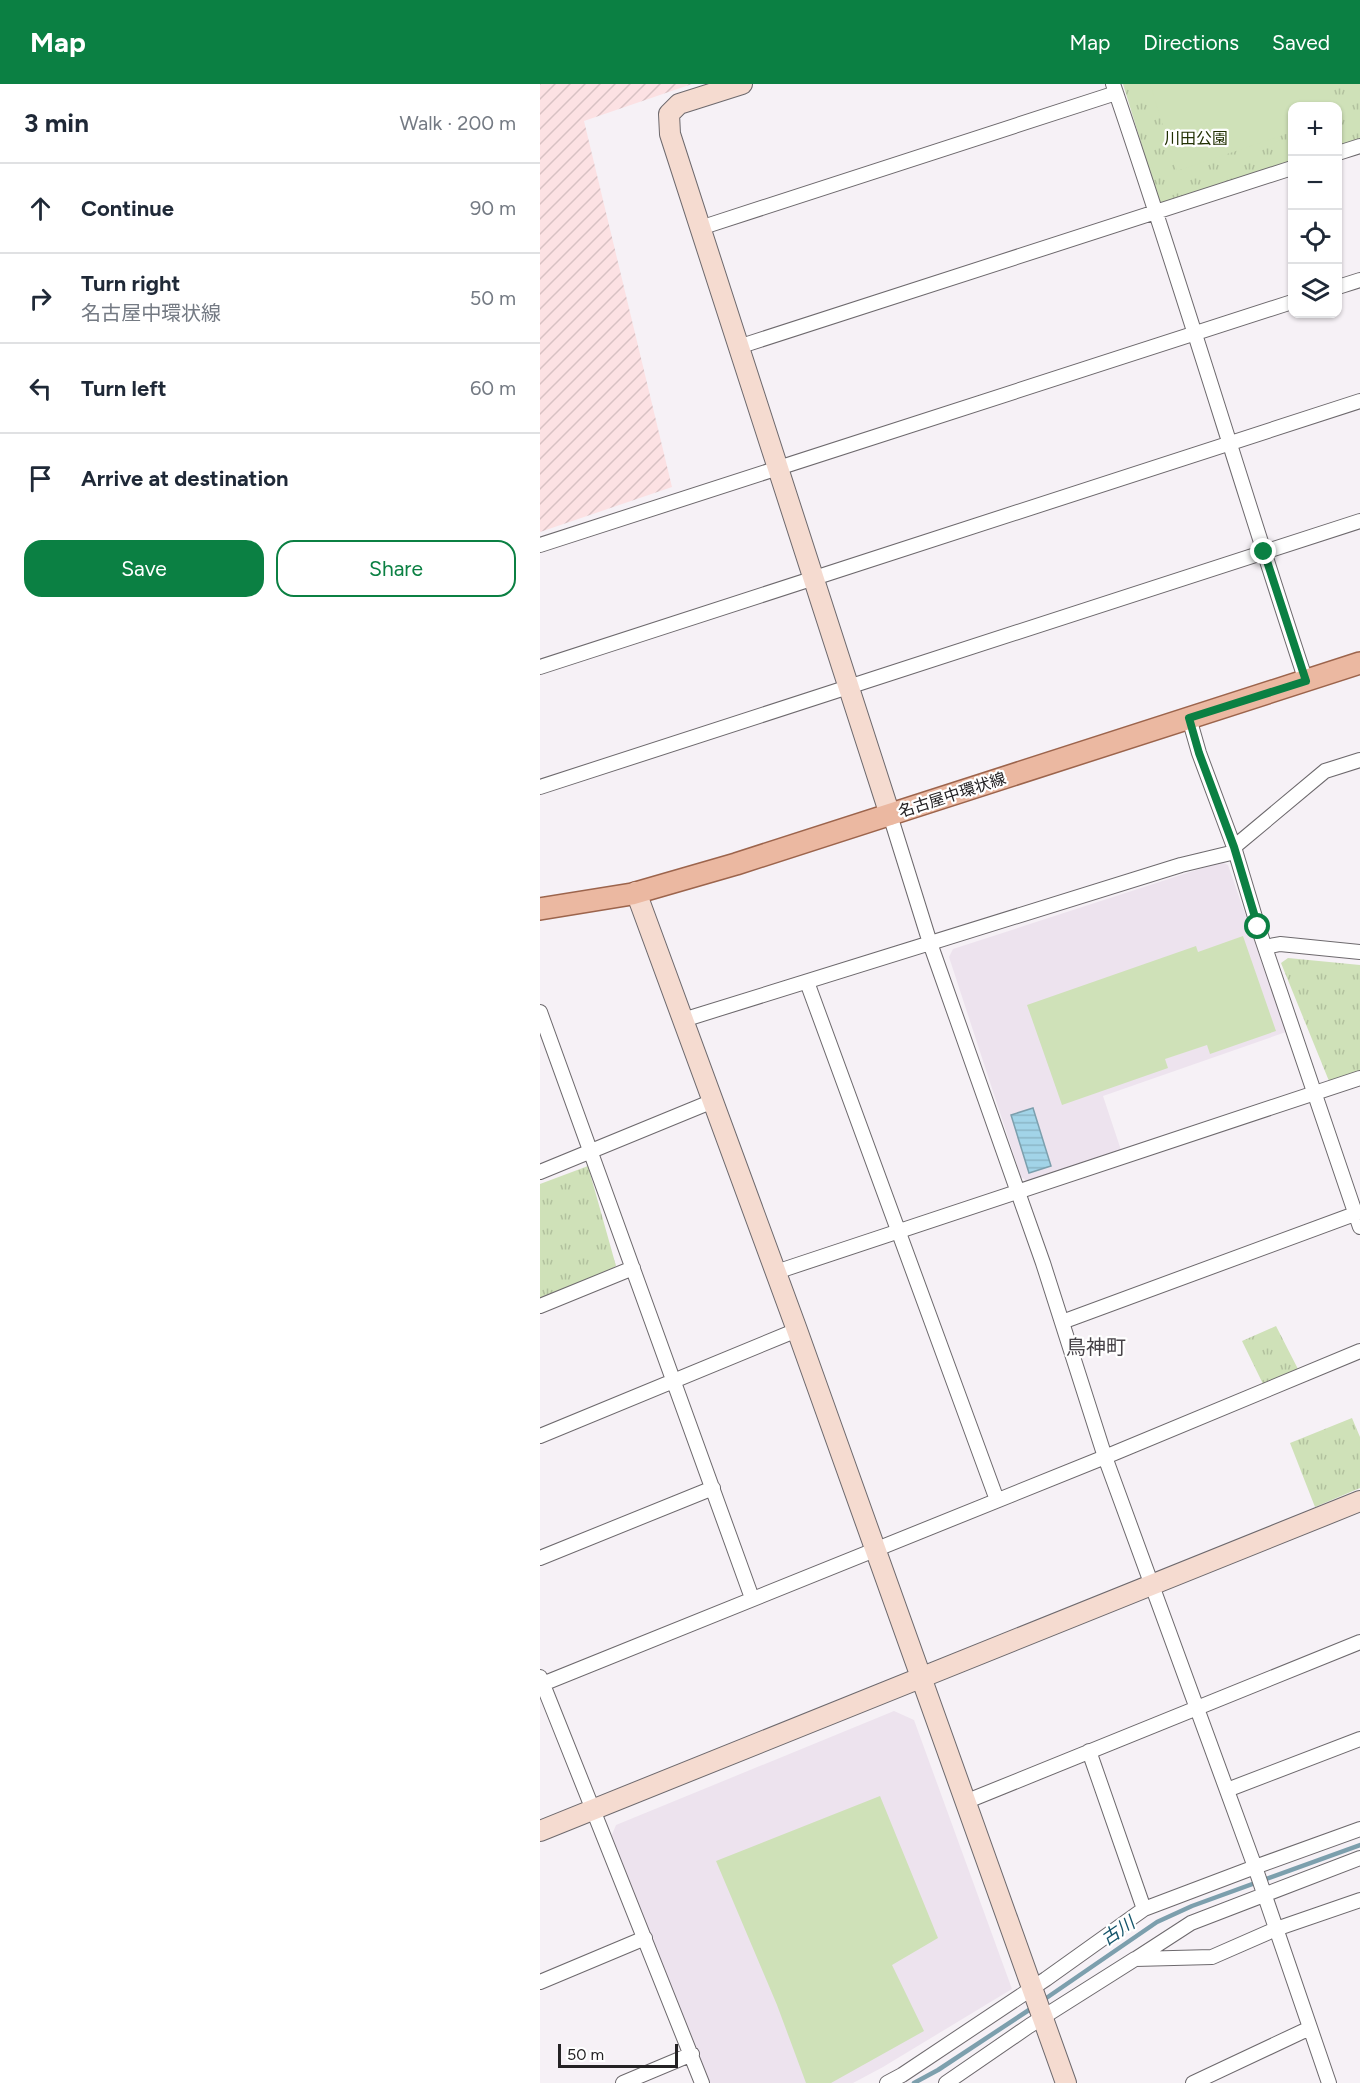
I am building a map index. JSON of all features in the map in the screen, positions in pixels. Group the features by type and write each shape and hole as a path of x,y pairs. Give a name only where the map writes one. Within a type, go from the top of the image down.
{"main road":[{"name":"名古屋中環状線","path":"540,909 636,892 736,864 1360,663"}],"street":[{"path":"742,84 678,104 669,114 670,134 815,579 930,943 1062,1322 1105,1457 1255,1867 1329,2083"},
{"path":"699,228 1114,88 1196,333 1229,444 1306,681"},
{"path":"1342,152 1360,146"},
{"path":"738,347 1288,170"},
{"path":"1342,286 1360,280"},
{"path":"540,544 1288,304"},
{"path":"540,667 1360,401"},
{"path":"540,787 1360,521"},
{"path":"1062,1322 1359,1218 1189,718"},
{"path":"683,1020 1235,850 1325,771 1360,760"},
{"path":"636,892 797,1330 1066,2083"},
{"path":"1265,946 1280,944 1360,952"},
{"path":"807,981 997,1500"},
{"path":"540,1012 752,1598"},
{"path":"776,1272 1360,1078"},
{"path":"540,1172 713,1101"},
{"path":"540,1306 633,1268"},
{"path":"540,1436 797,1330"},
{"path":"702,2083 541,1682 1105,1457 1360,1351"},
{"path":"540,1558 712,1488"},
{"path":"540,1831 1360,1501"},
{"path":"965,1802 1360,1642"},
{"path":"1227,1790 1360,1738"},
{"path":"1089,1751 1144,1909"},
{"path":"887,2083 1032,1990 1144,1909 1360,1829"},
{"path":"946,2083 1041,2015 1191,1923 1360,1858"},
{"path":"1135,1959 1212,1957 1276,1929 1360,1900"},
{"path":"540,1982 645,1938"},
{"path":"1193,2083 1310,2028"},
{"path":"623,2083 692,2054"}],"shaded area":[{"path":"540,84 692,84 584,121 672,487 540,532"},
{"path":"1221,862 1228,865 1286,1032 1103,1096 1121,1150 1027,1181 1021,1177 949,957 953,949"},
{"path":"894,1711 914,1720 1012,1989 853,2083 710,2083 611,1837 616,1825"}],"green space":[{"name":"川田公園","path":"1123,84 1360,84 1360,141 1342,147 1342,102 1288,102 1288,164 1160,205"},
{"path":"1150,84 1337,84 1328,102 1288,102 1288,133 1177,171"},
{"path":"1243,936 1276,1031 1210,1054 1207,1045 1165,1059 1168,1068 1062,1105 1027,1005 1196,946 1198,952"},
{"path":"1288,958 1360,965 1360,1072 1329,1081 1281,963"},
{"path":"588,1166 616,1266 592,1280 540,1301 540,1184"},
{"path":"1276,1326 1299,1371 1263,1384 1242,1341"},
{"path":"1352,1418 1360,1437 1360,1488 1315,1507 1290,1443"},
{"path":"880,1796 938,1938 892,1965 924,2031 831,2083 806,2083 777,2005 716,1861"}],"water":[{"path":"1033,1108 1051,1166 1029,1173 1011,1115"}],"waterway":[{"name":"古川","path":"1042,2001 1157,1922 1192,1906 1360,1845"},
{"name":"古川","path":"914,2083 938,2070 1035,2006"}],"district":[{"name":"鳥神町","path":"1096,1347"}],"route":[{"path":"1258,927 1234,847 1199,753 1189,718 1306,681 1264,552"}]}
